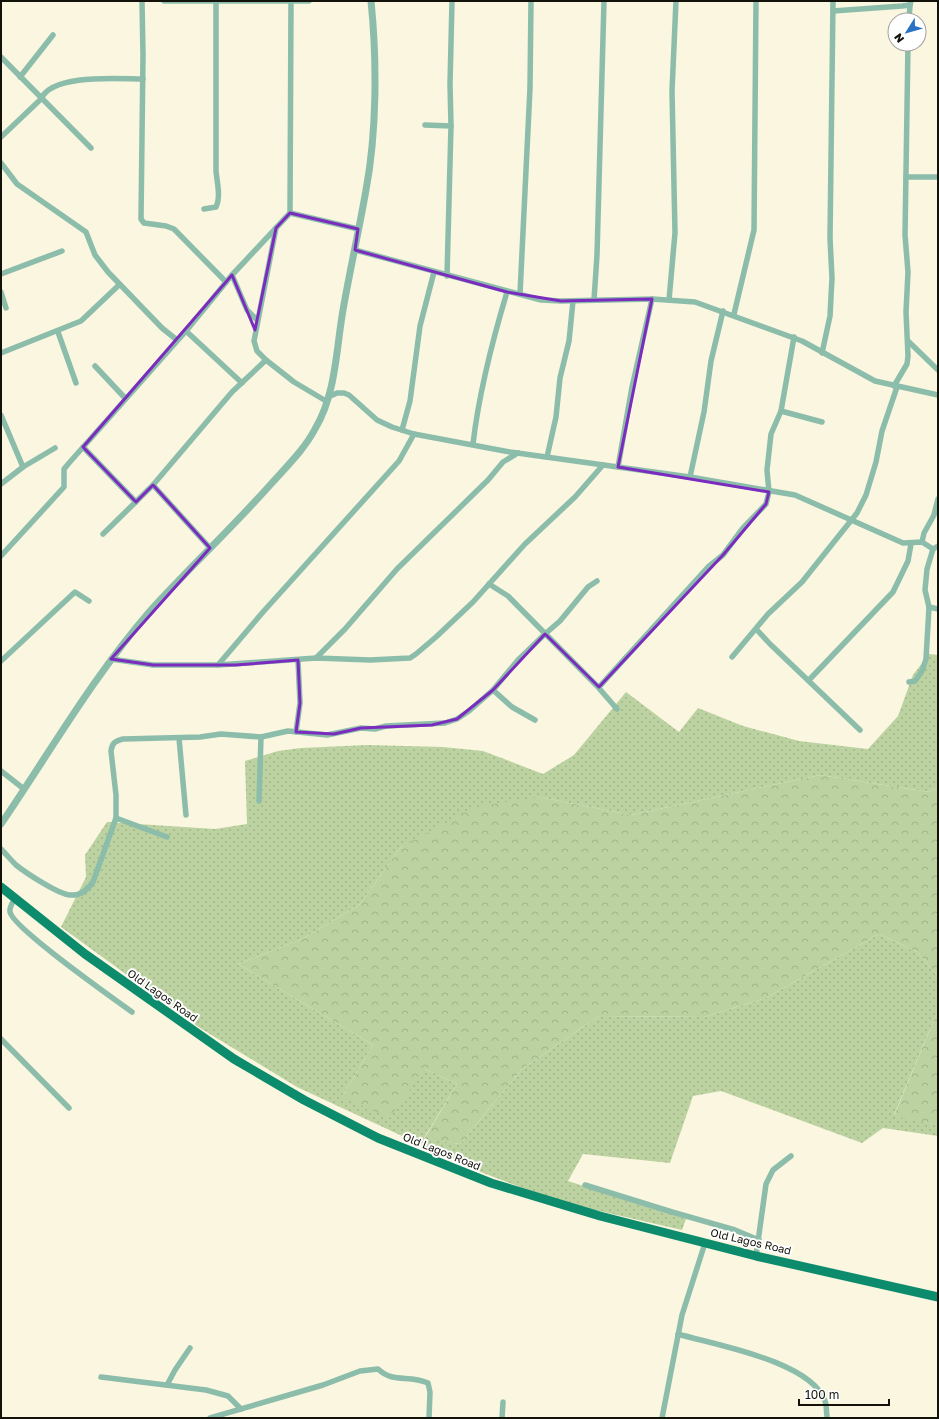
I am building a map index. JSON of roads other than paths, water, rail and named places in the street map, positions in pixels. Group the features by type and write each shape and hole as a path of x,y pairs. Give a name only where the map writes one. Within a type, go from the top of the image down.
{"main road":[{"name":"Old Lagos Road","path":"1,887 85,954 234,1059 304,1100 371,1135 491,1183 600,1216 756,1256 938,1297"}],"street":[{"path":"142,1 143,79 141,219 144,223 166,226 174,229 226,282"},
{"path":"164,1 309,1"},
{"path":"204,209 216,207 217,204 216,1"},
{"path":"1,824 61,730 111,659 149,613 210,548 235,524 302,449 322,418 327,399 358,228 367,188 373,130 375,41 371,1"},
{"path":"447,276 451,126 450,84 452,1"},
{"path":"520,294 530,88 531,1"},
{"path":"594,300 597,255 604,1"},
{"path":"669,300 675,233 672,91 676,1"},
{"path":"734,314 754,230 756,1"},
{"path":"822,352 830,316 832,278 830,238 833,1"},
{"path":"2,554 64,487 64,469 186,330 232,275 290,213 291,2"},
{"path":"833,11 910,3"},
{"path":"20,77 53,35"},
{"path":"732,657 757,630 768,614 806,578 852,520 866,495 876,462 885,421 896,386 907,364 908,341 906,312 908,258 905,235 905,120 908,52"},
{"path":"1,57 91,148"},
{"path":"1,137 41,99 47,91 71,81 82,78 143,79"},
{"path":"425,124 451,126"},
{"path":"1,163 17,184 86,232 95,255 119,285 162,328 177,340"},
{"path":"906,177 938,177"},
{"path":"290,213 358,228"},
{"path":"276,228 254,341 257,351 266,360 294,382 327,399"},
{"path":"354,250 507,292 542,300 669,300 695,302 734,314 794,337 861,375 875,381 938,396"},
{"path":"1,274 62,251"},
{"path":"402,430 410,401 420,326 434,272"},
{"path":"232,275 247,310 258,320"},
{"path":"1,353 58,332 87,317 94,308 119,285"},
{"path":"1,292 6,308"},
{"path":"473,444 477,409 490,346 507,292"},
{"path":"618,467 632,387 652,300"},
{"path":"546,457 556,417 560,378 569,341 573,301"},
{"path":"690,477 704,412 709,368 723,311"},
{"path":"186,330 242,383"},
{"path":"58,332 76,383"},
{"path":"598,687 708,567 730,547 743,528 766,504 769,492 767,470 770,440 781,411 794,337"},
{"path":"908,341 938,370"},
{"path":"103,534 153,485 198,430 266,360"},
{"path":"95,366 125,398"},
{"path":"327,399 337,393 349,395 377,420 414,434 518,453 690,477 769,492 795,495 903,543 911,544 922,542 935,547 927,569 926,585 929,607 926,659 922,671 915,681 909,682"},
{"path":"781,411 822,422"},
{"path":"1,415 23,467"},
{"path":"218,665 263,612 399,461 414,434"},
{"path":"83,447 136,502"},
{"path":"1,484 23,467 56,448"},
{"path":"502,450 503,462"},
{"path":"316,658 330,646 397,569 488,480 503,462 518,453"},
{"path":"111,659 153,665 218,665 316,658 370,660 410,658 436,637 473,602 544,525 585,486 603,465"},
{"path":"153,485 210,548"},
{"path":"922,542 924,533 934,516 938,499"},
{"path":"809,680 894,592 908,561 911,544"},
{"path":"1,849 16,865 60,892 70,895 81,894 88,890 93,882 116,818 116,795 111,751 112,745 115,742 123,739 179,738 221,734 261,737 281,732 327,735 361,728 375,730 386,726 445,723 457,719 469,712 493,690 518,660 560,621 588,587 597,581"},
{"path":"489,584 508,596 598,687 617,709"},
{"path":"1,660 75,592 89,601"},
{"path":"929,607 938,609"},
{"path":"757,630 860,730"},
{"path":"330,646 330,658"},
{"path":"296,732 300,703 298,660"},
{"path":"493,690 512,707 534,720"},
{"path":"259,802 261,737"},
{"path":"179,738 186,815"},
{"path":"1,771 24,788"},
{"path":"116,818 167,837"},
{"path":"15,898 10,912 17,923 38,941 132,1012"},
{"path":"1,1039 69,1108"},
{"path":"756,1256 766,1184 773,1170 791,1156"},
{"path":"585,1185 735,1230 759,1240"},
{"path":"662,1418 684,1308 705,1243"},
{"path":"678,1334 777,1362 801,1374 816,1387 825,1401 827,1416"},
{"path":"167,1385 190,1348"},
{"path":"210,1418 323,1385 360,1371 378,1369 386,1376 419,1379 428,1383 430,1392 429,1418"},
{"path":"101,1377 206,1390 221,1394 235,1401 241,1409"},
{"path":"502,1418 503,1402"}]}
